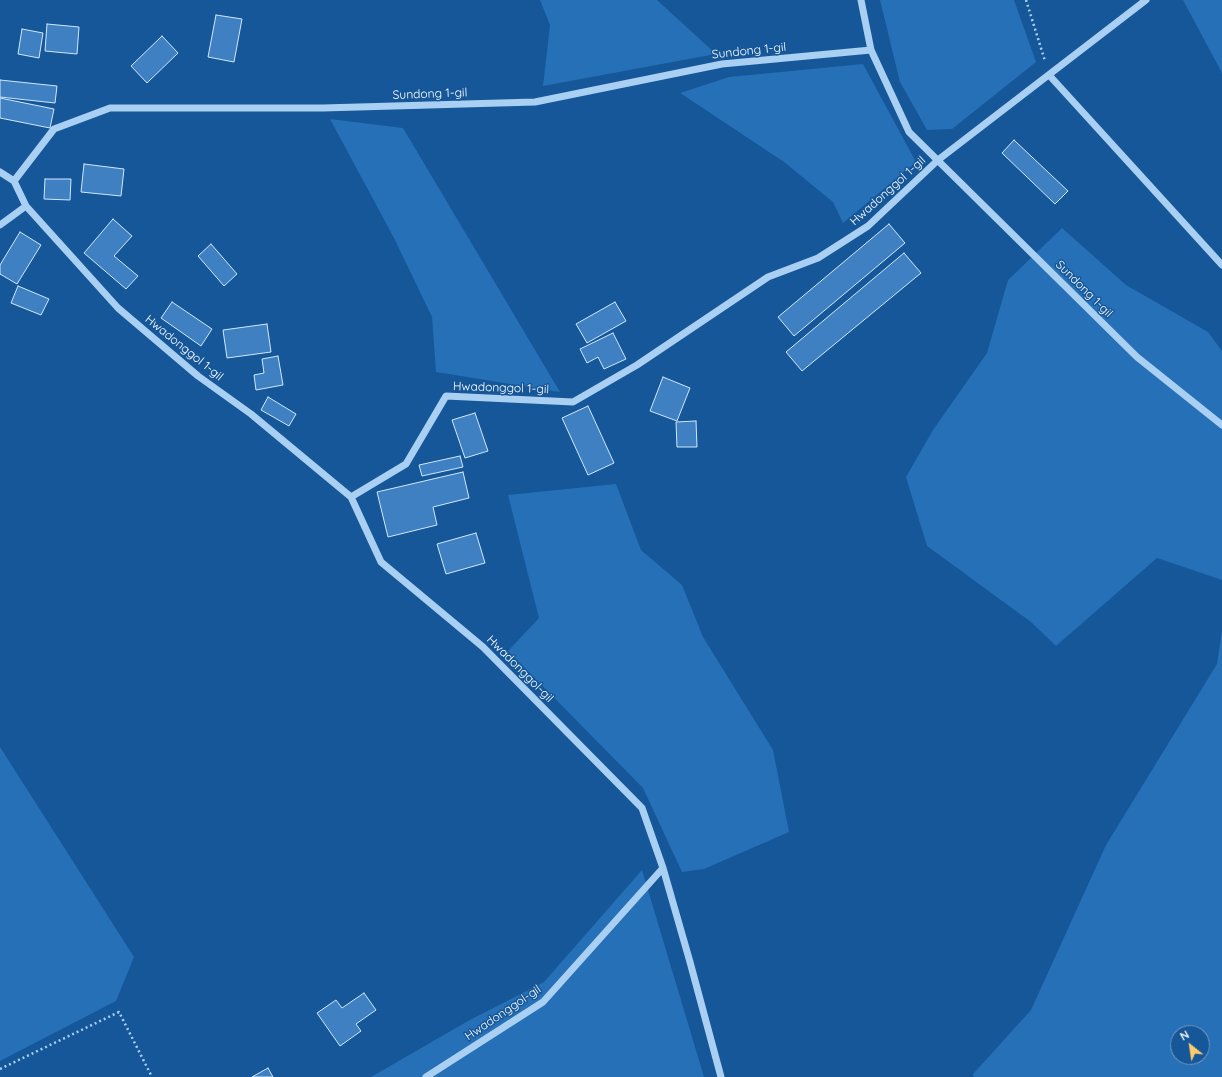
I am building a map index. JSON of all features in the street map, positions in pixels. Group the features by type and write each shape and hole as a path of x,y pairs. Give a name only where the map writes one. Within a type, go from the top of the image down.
{"street":[{"name":"Sundong 1-gil","path":"861,0 871,50 909,132 1137,357 1222,425"},
{"path":"938,160 1146,0"},
{"name":"Sundong 1-gil","path":"14,181 54,130 110,108 323,108 535,102 722,64 871,50"},
{"path":"1049,75 1222,265"},
{"name":"Hwadonggol 1-gil","path":"14,181 26,206 118,308 198,376 251,414 351,497 406,464 446,396 573,402 637,365 768,277 818,258 868,226 938,160"},
{"path":"0,172 14,181"},
{"path":"0,225 26,206"},
{"name":"Hwadonggol-gil","path":"351,497 381,562 483,647 642,808 662,868 721,1077"},
{"name":"Hwadonggol-gil","path":"426,1077 544,1002 662,868"}],"path":[{"path":"1026,0 1049,75"},
{"path":"0,1069 120,1012 152,1077"}],"shaded area":[{"path":"540,0 657,0 716,54 543,86 550,25"},
{"path":"880,0 1014,0 1036,62 952,129 927,130 900,82"},
{"path":"1183,0 1222,0 1222,73"},
{"path":"863,64 916,162 843,223 833,202 784,162 680,93 729,77"},
{"path":"330,119 403,128 560,392 436,372 432,317 394,238"},
{"path":"1062,228 1126,285 1208,332 1222,351 1222,580 1157,558 1056,646 1031,622 927,546 906,477 933,430 987,353 1008,280"},
{"path":"616,484 641,550 682,585 703,637 773,750 789,832 704,869 682,872 643,788 508,651 539,618 508,495"},
{"path":"1222,631 1222,1077 974,1077 973,1074 1031,1010 1106,845 1217,664"},
{"path":"0,747 134,957 116,1001 0,1061"},
{"path":"642,870 704,1077 371,1077 468,1021 544,982"}],"building":[{"path":"216,15 242,19 234,62 208,57"},
{"path":"47,24 79,27 77,54 45,51"},
{"path":"22,29 43,33 39,58 18,54"},
{"path":"162,36 178,53 147,83 131,66"},
{"path":"0,80 57,86 55,103 0,97"},
{"path":"0,98 54,109 50,128 0,118"},
{"path":"1014,140 1068,191 1055,204 1002,153"},
{"path":"84,164 124,169 121,196 81,192"},
{"path":"45,179 71,179 70,200 44,199"},
{"path":"113,219 132,236 114,256 138,276 126,289 84,253"},
{"path":"889,224 905,243 794,336 778,317"},
{"path":"20,232 41,245 17,284 0,274 0,265"},
{"path":"211,244 237,274 224,286 198,256"},
{"path":"904,253 921,273 802,371 786,352"},
{"path":"18,286 49,299 41,315 11,303"},
{"path":"172,302 212,329 201,346 161,318"},
{"path":"615,302 626,321 587,343 576,324"},
{"path":"267,324 271,352 227,358 223,330"},
{"path":"613,333 626,359 604,369 598,357 587,363 580,349"},
{"path":"278,356 283,385 256,390 254,375 264,373 262,359"},
{"path":"663,377 690,388 677,421 650,411"},
{"path":"268,397 296,414 289,426 261,410"},
{"path":"588,406 614,463 588,475 562,418"},
{"path":"475,413 488,451 465,458 452,420"},
{"path":"696,421 697,447 677,447 676,422"},
{"path":"460,456 463,467 422,476 419,465"},
{"path":"463,472 469,498 433,507 437,525 388,537 377,492"},
{"path":"476,533 485,563 446,574 437,544"},
{"path":"364,993 376,1010 356,1024 361,1031 340,1046 317,1013 336,1000 342,1008"},
{"path":"268,1068 273,1077 252,1077"}]}
